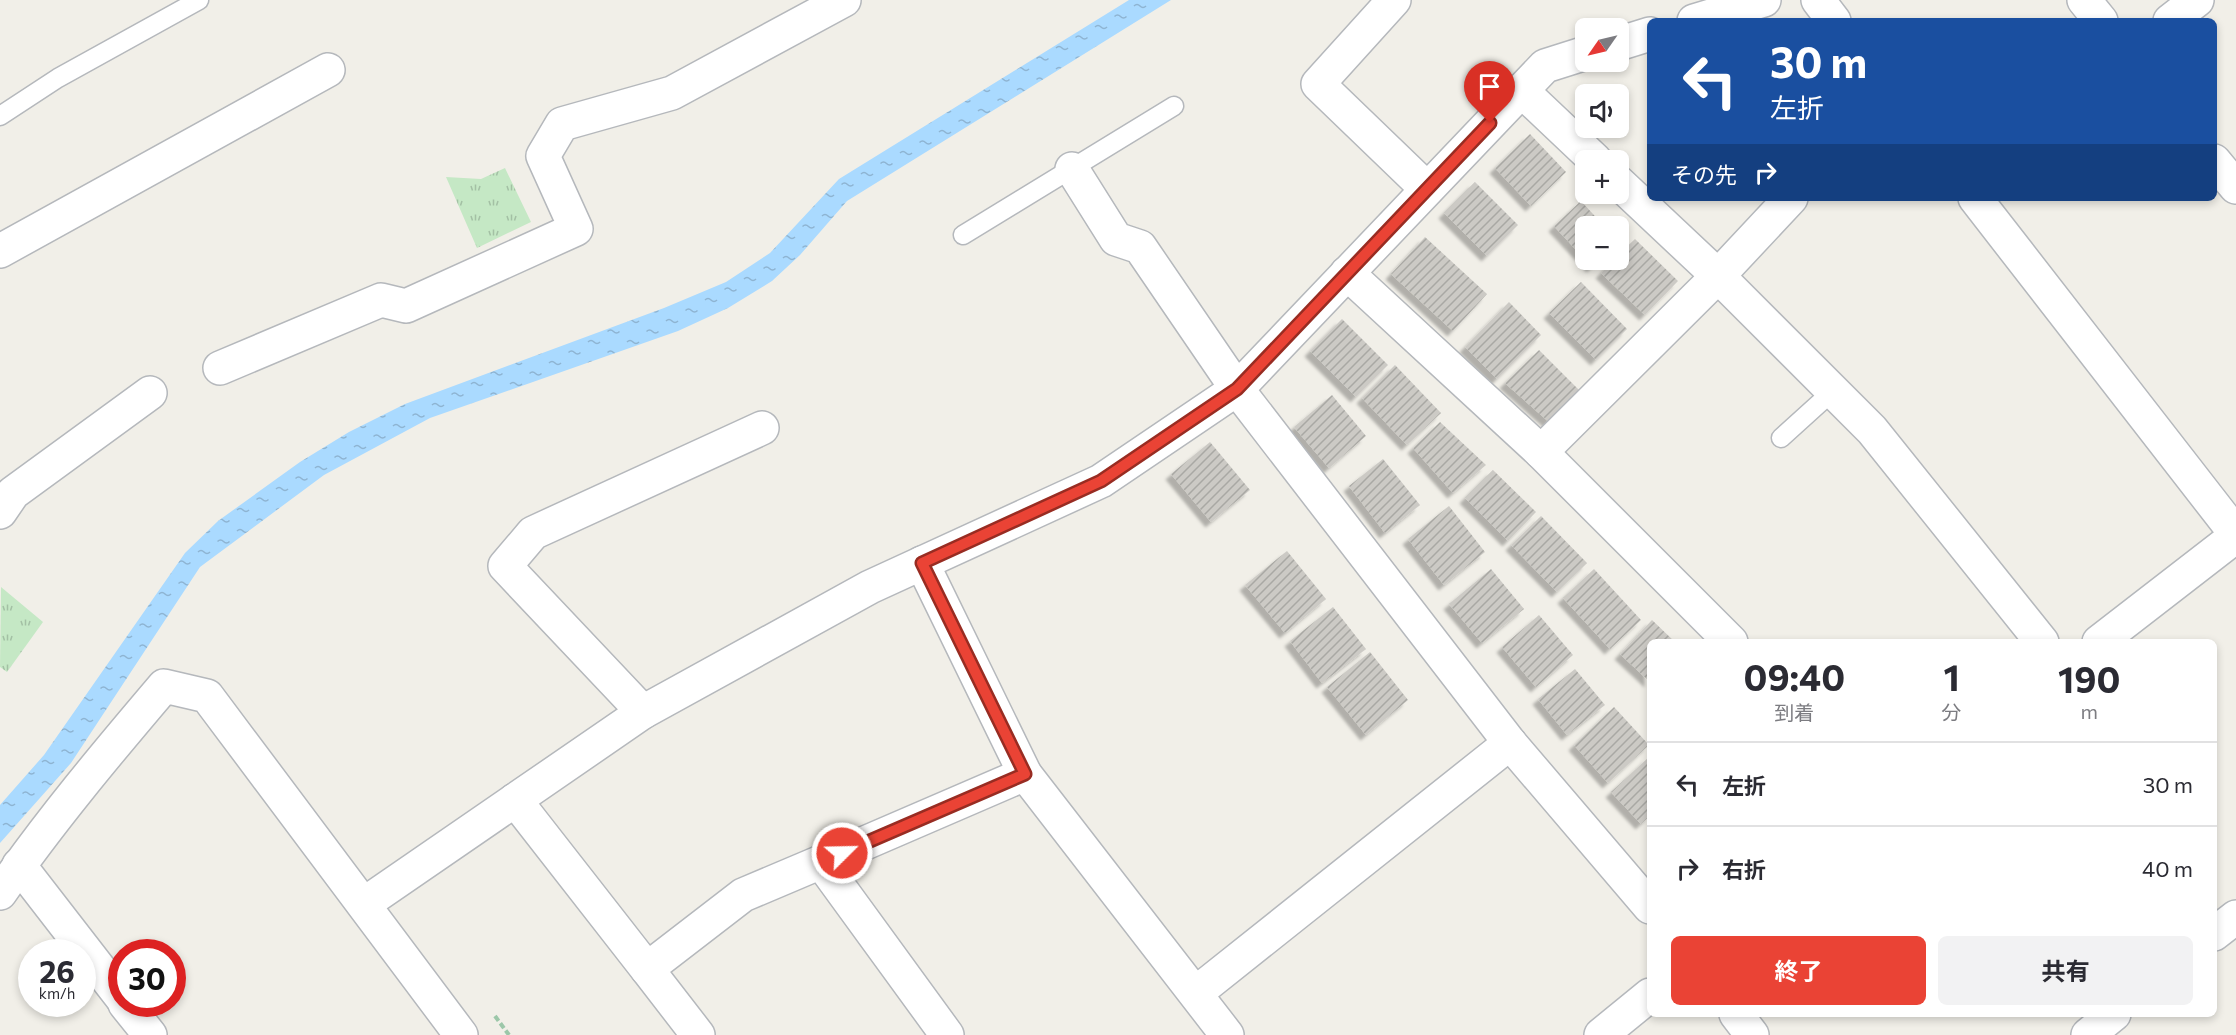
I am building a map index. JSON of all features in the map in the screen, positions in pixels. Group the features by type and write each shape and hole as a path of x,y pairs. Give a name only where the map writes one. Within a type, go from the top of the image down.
{"street":[{"path":"220,368 381,300 405,306 576,229 543,156 562,124 672,93 844,0"},
{"path":"1394,0 1318,84 1427,189"},
{"path":"1704,18 1764,0"},
{"path":"1818,0 1832,18"},
{"path":"2084,0 2099,18"},
{"path":"2174,18 2197,0"},
{"path":"1629,41 1647,35"},
{"path":"364,904 643,712 870,587 1101,481 1237,389 1545,66 1575,56"},
{"path":"0,250 328,70"},
{"path":"1521,90 1584,150"},
{"path":"2217,165 2236,187"},
{"path":"1072,169 1116,239 1140,247 1237,389 1510,743 1647,903"},
{"path":"1629,192 1718,276 1872,430 2040,639"},
{"path":"1541,452 1718,276 1788,201"},
{"path":"1977,201 2236,535 2103,639"},
{"path":"1347,273 1541,452 1728,639"},
{"path":"0,512 13,492 150,393"},
{"path":"643,712 505,566 533,532 762,428"},
{"path":"922,563 1025,774 1227,1035"},
{"path":"0,893 19,865 164,687 207,696 461,1035"},
{"path":"1196,993 1510,743"},
{"path":"647,969 743,895 1025,774"},
{"path":"515,800 698,1035"},
{"path":"821,862 946,1035"},
{"path":"19,865 108,980"},
{"path":"2217,932 2236,917"},
{"path":"1600,1035 1647,997"},
{"path":"135,1017 150,1035"},
{"path":"1738,1017 1752,1035"},
{"path":"2088,1035 2110,1017"}],"lane":[{"path":"0,116 58,78 199,0"},
{"path":"963,235 1174,106"},
{"path":"1781,438 1834,390"}],"green space":[{"path":"505,168 531,222 477,248 446,177 481,179"},
{"path":"1,587 43,622 7,672 0,667"}],"water":[{"path":"1129,0 1171,0 847,201 800,255 772,281 728,308 678,331 430,418 324,475 200,567 71,763 0,843 0,805 44,755 185,553 218,521 300,462 349,432 405,404 664,308 726,282 770,253 839,179"}],"building":[{"path":"1530,134 1566,172 1531,206 1495,168"},
{"path":"1475,182 1518,225 1487,256 1444,213"},
{"path":"1578,204 1584,204 1595,216 1575,216 1575,249 1554,226"},
{"path":"1425,237 1487,294 1453,331 1391,274"},
{"path":"1635,239 1678,281 1645,315 1601,273 1604,270 1629,270 1629,245"},
{"path":"1581,282 1627,329 1596,360 1549,313"},
{"path":"1509,302 1541,335 1497,379 1465,347"},
{"path":"1342,319 1388,365 1356,397 1310,351"},
{"path":"1539,350 1580,391 1549,422 1505,383"},
{"path":"1395,365 1441,413 1407,445 1362,398"},
{"path":"1332,395 1366,436 1329,468 1294,427"},
{"path":"1440,422 1486,465 1453,493 1413,448"},
{"path":"1210,442 1250,490 1211,522 1171,474"},
{"path":"1383,459 1420,505 1385,533 1349,486"},
{"path":"1493,470 1536,512 1508,541 1465,498"},
{"path":"1449,506 1485,552 1444,585 1408,539"},
{"path":"1541,516 1587,563 1557,592 1511,545"},
{"path":"1287,551 1326,599 1285,633 1245,585"},
{"path":"1491,569 1524,609 1482,643 1449,604"},
{"path":"1594,569 1641,620 1610,649 1563,598"},
{"path":"1333,607 1366,649 1322,683 1290,641"},
{"path":"1539,615 1573,655 1536,687 1502,647"},
{"path":"1652,620 1672,639 1647,639 1647,679 1620,654"},
{"path":"1370,652 1408,700 1366,735 1327,687"},
{"path":"1575,669 1605,705 1567,735 1538,699"},
{"path":"1614,707 1647,743 1647,747 1608,783 1574,745"},
{"path":"1647,759 1647,819 1641,824 1611,792"}],"route":[{"path":"842,853 1025,774 922,563 1101,481 1237,389 1490,123"}]}
